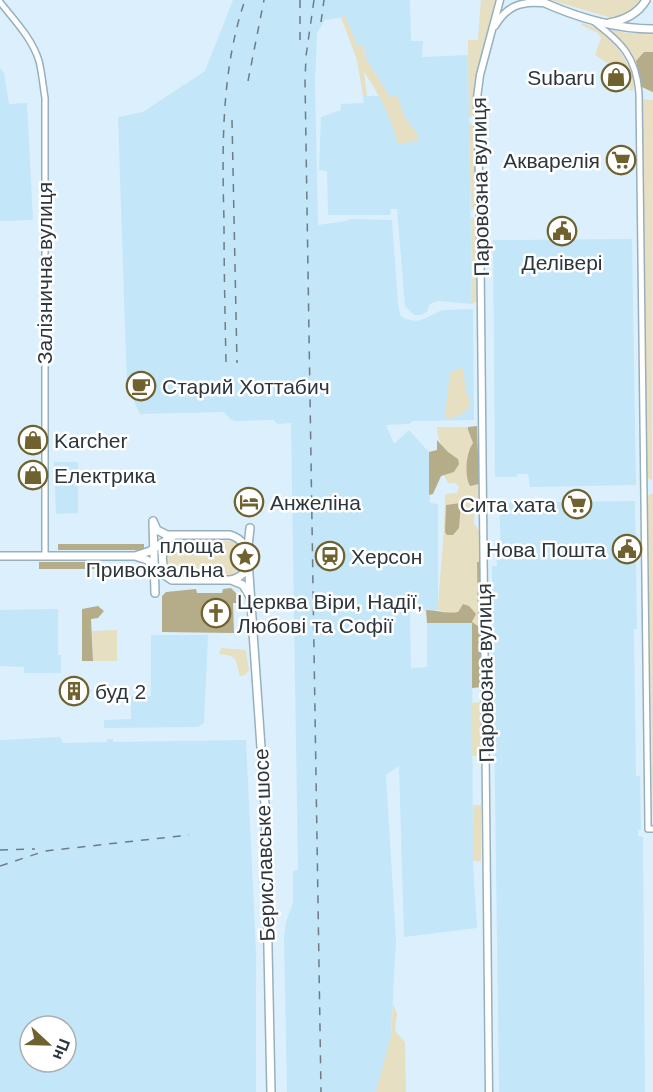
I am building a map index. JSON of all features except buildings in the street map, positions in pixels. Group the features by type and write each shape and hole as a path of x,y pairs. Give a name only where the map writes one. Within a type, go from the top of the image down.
{"main road":[{"name":"Паровозна вулиця","path":"489,1092 477,98 480,75 500,0"},
{"path":"606,23 630,16 646,0"},
{"name":"Паровозна вулиця","path":"490,40 500,16 508,9 525,3 542,2"},
{"path":"542,2 606,23 633,29 653,29"},
{"path":"135,556 153,549 169,538 230,535 242,540 248,556 242,575 238,579 231,580 170,579 155,593 153,565 153,549 153,520 157,530 169,538"},
{"name":"Бериславське шосе","path":"230,535 250,528 248,556 265,805 271,1092"},
{"path":"169,538 163,549 163,567 170,579"},
{"path":"0,556 135,556 147,560 170,579"},
{"path":"231,580 245,588 251,598"}],"street":[{"name":"Залізнична вулиця","path":"0,2 31,42 39,62 45,98 45,556"},
{"path":"589,18 619,42 625,50 632,60 638,85 651,829"}],"shaded area":[{"path":"233,0 410,0 411,41 423,41 422,57 468,55 472,304 438,301 430,304 427,312 414,315 405,306 397,209 390,209 391,215 328,215 327,171 319,170 321,117 341,110 341,104 364,103 363,96 381,96 391,117 398,143 418,135 404,116 397,96 390,97 365,57 364,45 357,45 345,17 325,20 317,33 315,83 318,225 350,219 392,220 398,303 400,315 405,319 416,321 442,310 473,309 474,420 413,421 409,424 386,425 394,444 409,430 429,452 430,503 438,504 438,610 410,611 411,668 427,667 427,623 472,623 473,861 477,928 404,937 399,766 386,775 396,940 391,1036 376,1092 287,1092 284,937 286,922 293,903 293,871 298,870 291,423 277,424 274,420 236,421 230,419 224,412 140,414 127,386 118,117 143,112 205,71"},
{"path":"481,0 497,0 474,84 475,111 469,118 468,40 478,40"},
{"path":"551,0 643,0 625,15 611,18"},
{"path":"345,16 357,45 364,45 365,57 390,97 397,95 404,116 418,135 417,141 398,144 384,106 364,72 367,96 363,96 357,60 341,17"},
{"path":"582,23 601,32 617,47 632,76 635,86 632,91 629,90 629,77 595,55 601,38 598,33 581,25"},
{"path":"613,30 627,33 653,33 653,93 642,87 633,56 612,32"},
{"path":"644,52 653,52 653,92 642,87 636,61"},
{"path":"0,68 4,73 9,104 27,103 33,220 0,221"},
{"path":"642,99 653,100 652,480 646,473"},
{"path":"469,122 475,128 477,204 471,211"},
{"path":"471,217 477,221 478,296 477,301 472,304"},
{"path":"632,239 636,485 530,487 528,474 517,474 517,477 495,477 493,240"},
{"path":"462,367 466,391 470,399 469,408 463,414 447,419 445,414 450,373"},
{"path":"477,426 479,484 470,486 467,464 473,443 468,427"},
{"path":"437,427 468,427 473,443 468,452 467,463 470,485 479,484 479,502 475,502 474,524 480,532 480,562 477,563 479,627 472,623 474,620 463,604 458,612 449,613 438,610 445,494 457,493 459,487 456,483 448,483 444,475 454,472 458,459 443,446 438,438"},
{"path":"437,440 458,459 459,464 454,472 441,476 433,494 429,495 429,452 437,450"},
{"path":"54,462 78,462 78,513 56,514"},
{"path":"653,494 653,822 647,498"},
{"path":"635,501 636,776 640,776 641,830 638,830 638,836 643,837 645,1092 499,1092 492,566 497,566 496,550 501,550 499,503"},
{"path":"461,503 459,528 453,535 447,535 445,532 446,505"},
{"path":"173,539 234,541 238,547 236,573 232,576 170,575 166,568 166,548"},
{"path":"58,544 144,544 144,550 58,550"},
{"path":"39,562 101,562 101,569 39,569"},
{"path":"477,562 480,562 482,687 472,688 472,623 427,623 426,610 458,612 463,604 469,606 476,614 472,622 478,626"},
{"path":"231,588 238,595 239,603 233,603 234,633 162,632 162,596 166,592 196,589 197,593 222,593 223,589"},
{"path":"98,606 104,611 98,618 91,619 93,661 82,661 82,609"},
{"path":"58,609 58,655 61,655 61,673 24,673 24,667 0,666 0,610"},
{"path":"117,630 117,661 93,661 92,631"},
{"path":"151,635 208,635 204,723 198,727 104,728 104,720 131,719 131,696 151,696"},
{"path":"221,648 246,650 249,670 245,675 240,676 233,657 219,654"},
{"path":"482,702 482,756 472,756 472,703"},
{"path":"60,737 63,743 107,742 107,739 113,739 113,742 246,740 256,951 256,1092 0,1092 0,740"},
{"path":"473,805 481,805 481,861 473,861"},
{"path":"393,1004 397,1014 395,1031 405,1042 406,1092 376,1092 391,1036"}],"railway":[{"path":"226,362 223,137 231,54 245,0"},
{"path":"248,81 264,0"},
{"path":"300,0 300,45"},
{"path":"314,0 305,81 321,1092"},
{"path":"321,22 324,0"},
{"path":"232,120 237,363"},
{"path":"0,866 45,851 189,835"},
{"path":"0,850 35,849"}],"place":[{"name":"Subaru","path":"616,77"},
{"name":"Акварелія","path":"621,160"},
{"name":"Делівері","path":"562,231"},
{"name":"Старий Хоттабич","path":"141,386"},
{"name":"Karcher","path":"33,440"},
{"name":"Електрика","path":"33,475"},
{"name":"Анжеліна","path":"249,502"},
{"name":"Сита хата","path":"577,504"},
{"name":"Нова Пошта","path":"627,549"},
{"name":"Херсон","path":"330,556"},
{"name":"площа Привокзальна","path":"245,557"},
{"name":"Церква Віри, Надії, Любові та Софії","path":"216,613"},
{"name":"буд 2","path":"74,691"}]}
